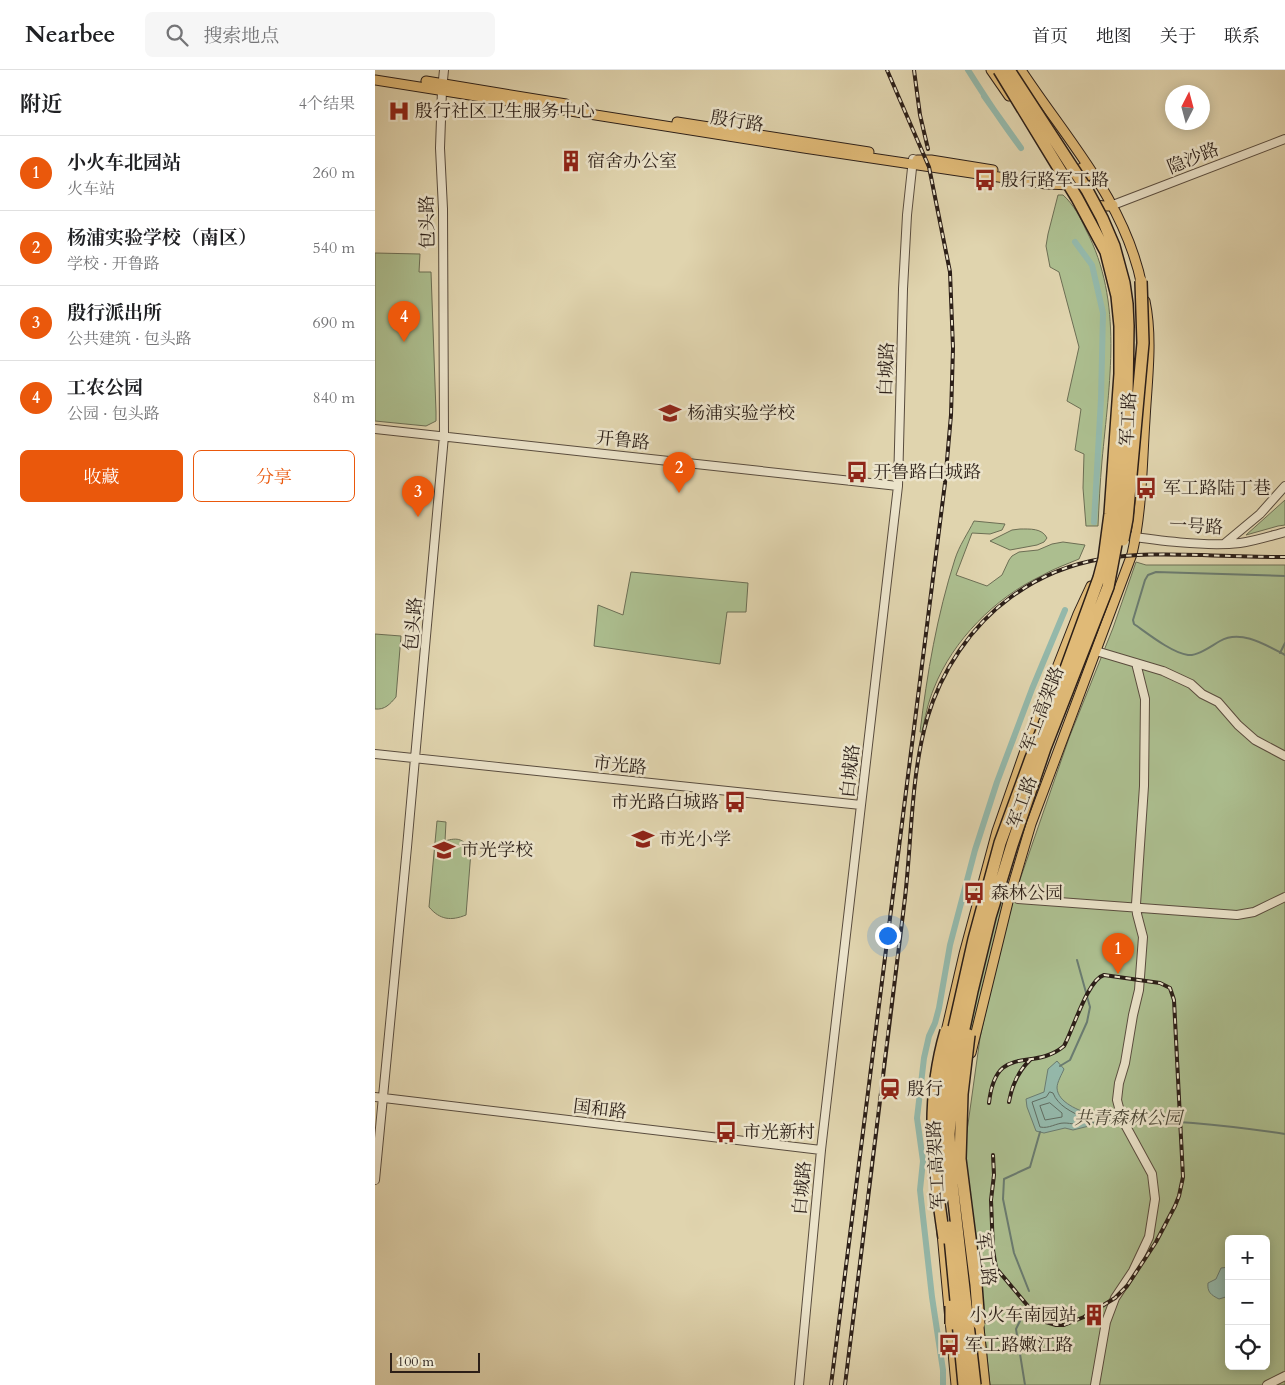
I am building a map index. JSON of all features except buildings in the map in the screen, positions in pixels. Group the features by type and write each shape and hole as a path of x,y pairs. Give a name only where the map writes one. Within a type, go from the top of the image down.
{"highway":[{"name":"军工高架路","path":"965,1385 943,1175 940,1128 947,1059 967,965 1000,842 1064,674 1104,559 1110,514 1120,374 1120,326 1117,296 1106,252 1077,198 999,70"},
{"name":"军工高架路","path":"975,1385 952,1184 949,1134 954,1075 990,916 1012,845 1045,748 1108,587 1118,531 1127,396 1128,326 1124,283 1114,246 1087,190 1009,70"},
{"path":"1108,587 1118,560 1127,519 1143,343 1141,282"},
{"path":"951,1324 952,1286 933,1149 933,1099 938,1059 954,1000 967,965"},
{"path":"972,991 962,1094 960,1159 976,1284 979,1324"}],"main road":[{"name":"军工路","path":"956,1385 934,1136 942,1051 964,954 997,831 1032,733 1078,614 1091,586 1104,543 1112,468 1117,326 1112,271 1100,228 1068,176 991,70"},
{"name":"军工路","path":"985,1385 979,1324 971,1284 957,1161 957,1134 962,1090 1008,902 1031,824 1132,554 1136,538 1141,488 1149,352 1149,316 1129,238 1113,205 1021,70"},
{"name":"殷行路","path":"375,74 442,87 1046,184 1073,185"},
{"name":"殷行路","path":"375,80 442,87"},
{"path":"1044,145 1061,144 1063,130"},
{"name":"殷行路","path":"913,162 931,160 1038,177 1068,176 1089,169"},
{"path":"1073,185 1089,169"},
{"name":"军工路","path":"1073,185 1089,201 1096,205 1107,207 1113,205"},
{"path":"1105,244 1114,236 1120,235 1129,238"}],"street":[{"name":"包头路","path":"375,1180 379,1098 415,758 444,436 443,209 440,148 444,70"},
{"name":"隐沙路","path":"1113,205 1285,139"},
{"name":"白城路","path":"799,1385 821,1150 898,486 903,289 907,215 913,162"},
{"name":"开鲁路","path":"375,428 898,486"},
{"path":"1224,544 1260,514 1285,486"},
{"name":"一号路","path":"1105,532 1136,538 1224,544 1256,540 1285,532"},
{"path":"1096,651 1163,671 1191,684 1202,694 1218,702 1238,725 1255,740 1285,756"},
{"path":"1095,1385 1106,1322 1115,1298 1133,1271 1149,1237 1155,1199 1152,1174 1122,1119 1117,1100 1139,990 1143,937 1136,908 1144,786 1145,698 1136,663"},
{"name":"市光路","path":"375,754 861,805"},
{"path":"1018,899 1237,915 1254,912 1285,897"},
{"name":"国和路","path":"379,1098 821,1150"},
{"path":"1267,1385 1285,1376"}],"green space":[{"path":"1058,195 1063,195 1076,211 1098,257 1106,286 1110,314 1110,373 1098,526 1086,526 1083,488 1084,454 1075,450 1081,409 1067,401 1079,347 1059,272 1050,267 1046,246"},
{"path":"375,253 420,254 419,272 431,272 436,421 426,426 375,421"},
{"path":"1285,500 1285,525 1246,535"},
{"path":"974,521 1005,524 1002,530 990,534 972,533 956,575 987,586 1002,575 1009,560 1019,552 1038,550 1063,542 1085,545 1079,559 1024,585 992,608 977,622 952,653 942,670 932,693 922,732 920,732 929,667 943,602 957,554"},
{"path":"1032,529 1042,532 1047,538 1044,542 1037,545 1010,550 990,541 1012,530"},
{"name":"共青森林公园","path":"1136,562 1146,565 1285,565 1285,1385 990,1385 975,1241 963,1160 980,1038 999,951 1015,894 1069,738 1113,628"},
{"path":"631,572 748,583 746,612 727,612 720,664 594,646 598,605 623,615"},
{"path":"375,634 401,636 396,697 382,709 375,709"},
{"path":"437,821 446,822 445,841 460,840 471,851 466,915 451,919 437,915 429,907"},
{"path":"990,881 1009,885 966,1057 953,1037"}],"water":[{"path":"1057,1061 1064,1069 1057,1086 1061,1098 1070,1105 1091,1115 1089,1126 1073,1130 1065,1128 1044,1133 1036,1131 1026,1099 1044,1092 1048,1069"},
{"path":"1221,1268 1225,1268 1225,1297 1219,1299 1210,1293 1208,1283 1216,1279"}],"waterway":[{"path":"968,70 1021,148 984,96"},
{"path":"1075,242 1092,265 1103,313 1101,399 1094,522"},
{"path":"1285,576 1156,572 1148,575 1145,580 1133,620 1134,624 1160,642 1175,651 1188,655 1200,652 1220,641 1236,637 1253,640 1285,655"},
{"path":"943,1385 943,1370 932,1297 920,1190 923,1161 917,1118 924,1058 929,1036 939,1008 950,945 975,850 997,782 1032,689 1065,610"},
{"path":"1280,653 1285,643"},
{"path":"1060,1066 1070,1060 1087,1022 1090,1007 1077,960"},
{"path":"1089,1121 1098,1124 1111,1120 1121,1120"},
{"path":"1125,1120 1205,1124 1285,1134"},
{"path":"1029,1291 1014,1253 1003,1199 1004,1179 1030,1167 1040,1132"},
{"path":"1025,1311 1016,1329 1025,1385"}],"railway":[{"path":"831,1385 945,483 951,415 953,348 950,272 929,167 887,70"},
{"path":"914,70 920,115 928,149"},
{"path":"845,1385 907,883 917,765 927,719 940,684 949,667 959,651 983,622 1011,597 1034,582 1079,564 1126,556 1176,554 1285,557"},
{"path":"989,1103 993,1084 999,1072 1007,1065 1017,1061 1040,1058 1052,1054 1064,1046 1081,1006 1092,986 1104,975 1160,983 1170,988 1174,1000 1183,1177 1175,1206 1156,1242 1127,1286 1115,1298 1084,1317 1064,1325 1046,1322 1033,1312 996,1268 993,1250 991,1200 994,1175 993,1155"},
{"path":"1009,1102 1016,1079 1031,1059"}],"place":[{"name":"殷行社区卫生服务中心","path":"399,111"},
{"name":"宿舍办公室","path":"571,161"},
{"name":"殷行路军工路","path":"985,180"},
{"name":"工农公园","path":"404,342"},
{"name":"杨浦实验学校","path":"670,413"},
{"name":"开鲁路白城路","path":"857,472"},
{"name":"军工路陆丁巷","path":"1146,488"},
{"name":"杨浦实验学校（南区）","path":"679,493"},
{"name":"殷行派出所","path":"418,517"},
{"name":"市光路白城路","path":"735,802"},
{"name":"市光小学","path":"643,839"},
{"name":"市光学校","path":"444,850"},
{"name":"森林公园","path":"974,893"},
{"name":"小火车北园站","path":"1118,974"},
{"name":"殷行","path":"890,1089"},
{"name":"市光新村","path":"726,1132"},
{"name":"小火车南园站","path":"1094,1315"},
{"name":"军工路嫩江路","path":"949,1345"}]}
